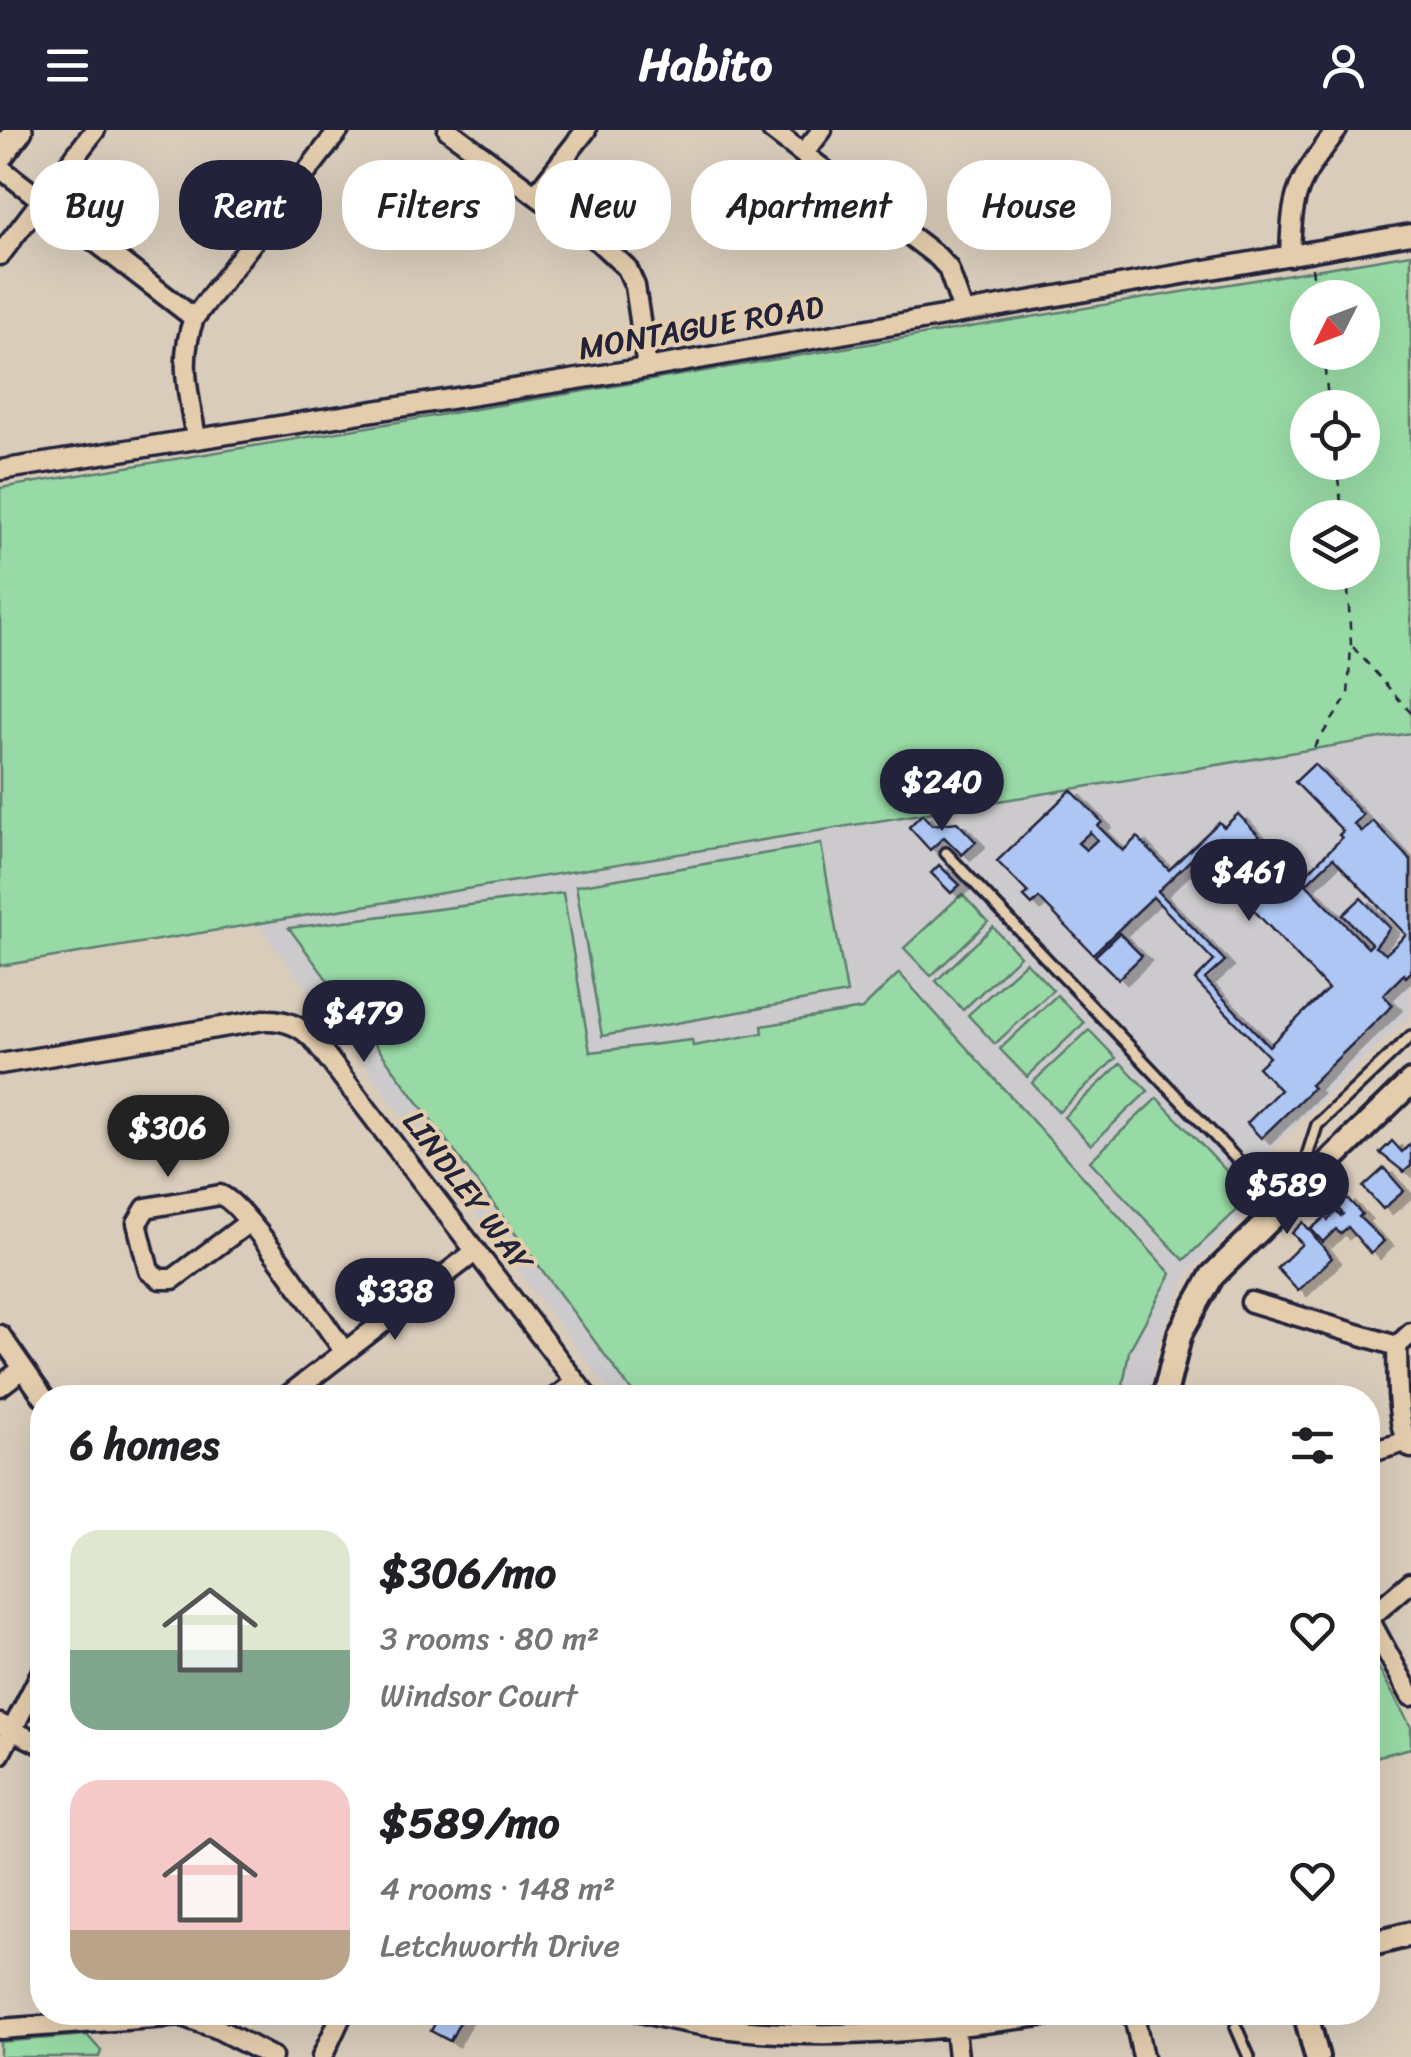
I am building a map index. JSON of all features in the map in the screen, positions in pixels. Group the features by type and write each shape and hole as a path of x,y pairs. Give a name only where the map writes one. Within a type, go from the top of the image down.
{"main road":[{"path":"0,154 19,130"}],"street":[{"path":"72,160 95,130"},
{"path":"196,438 184,370 184,344 194,318 339,130"},
{"path":"448,130 535,193"},
{"path":"563,160 586,130"},
{"path":"772,130 938,257 948,268 963,311"},
{"path":"804,153 822,130"},
{"path":"1290,256 1294,196 1306,172 1337,130"},
{"path":"0,168 30,191"},
{"path":"0,255 30,216"},
{"name":"MONTAGUE ROAD","path":"0,470 647,368 1411,234"},
{"path":"106,250 194,318"},
{"path":"604,250 626,268 635,286 647,368"},
{"name":"LINDLEY WAY","path":"0,1064 264,1020 294,1024 314,1040 578,1385"},
{"path":"1167,1385 1174,1348 1198,1296 1220,1267 1411,1082"},
{"path":"249,1222 167,1280 149,1271 137,1223 146,1208 220,1195 232,1201 249,1222 345,1352"},
{"path":"302,1385 476,1251"},
{"path":"1251,1302 1404,1339 1408,1445 1380,1451"},
{"path":"0,1335 34,1385"},
{"path":"0,1386 22,1370"},
{"path":"1380,1609 1411,1582"},
{"path":"1380,1640 1411,1696"},
{"path":"0,1754 6,1728 30,1689"},
{"path":"6,1728 30,1739"},
{"path":"1380,1941 1411,1934"},
{"path":"0,2028 45,2025"},
{"path":"207,2025 272,2057"},
{"path":"322,2057 337,2025"},
{"path":"705,2025 740,2032 831,2035 913,2025"},
{"path":"955,2025 958,2057"},
{"path":"1135,2025 1144,2057"},
{"path":"1308,2025 1317,2057"}],"lane":[{"path":"946,853 1281,1206"},
{"path":"1313,1176 1308,1153 1317,1125 1411,1036"},
{"path":"1236,2027 1248,2057"}],"path":[{"path":"1310,252 1314,280"},
{"path":"1314,747 1348,696 1351,645 1348,590"},
{"path":"1351,645 1411,714"}],"shaded area":[{"path":"1411,730 1411,1014 1255,1165 1275,1187 1189,1272 1158,1341 1151,1385 605,1385 257,923 906,809"}],"green space":[{"path":"1411,254 1411,733 0,966 0,488"},
{"path":"821,844 847,993 602,1036 576,886"},
{"path":"563,893 590,1052 692,1040 693,1046 763,1033 762,1026 862,1009 899,973 1171,1274 1129,1351 1123,1385 627,1385 289,928"},
{"path":"962,894 988,922 931,976 904,948"},
{"path":"993,927 1020,956 963,1010 936,981"},
{"path":"1026,962 1053,990 995,1044 968,1015"},
{"path":"1057,995 1084,1023 1027,1077 1000,1049"},
{"path":"1089,1030 1116,1058 1059,1112 1032,1083"},
{"path":"1121,1063 1148,1091 1091,1145 1064,1117"},
{"path":"1157,1098 1251,1197 1184,1260 1090,1161"},
{"path":"1380,1671 1411,1727 1411,1748 1380,1756"},
{"path":"87,2035 101,2051 99,2057 0,2057 0,2042"}],"building":[{"path":"1314,764 1363,815 1354,824 1362,832 1373,821 1411,861 1411,972 1383,995 1393,1005 1261,1138 1247,1123 1280,1090 1258,1067 1269,1057 1195,980 1214,961 1153,897 1093,954 1039,898 1032,905 1024,897 1028,893 997,861 1071,790 1123,851 1137,837 1169,870 1219,822 1224,827 1238,814 1301,879 1342,838 1339,835 1343,831 1295,782","holes":["1090,832 1097,840 1086,850 1078,843","1199,852 1328,989 1269,1046 1205,979 1225,961 1158,891","1333,858 1406,935 1386,954 1375,947 1390,928 1361,898 1343,915 1372,944 1368,948 1306,884"]},
{"path":"922,814 932,825 957,822 976,842 962,855 944,837 930,850 909,827"},
{"path":"939,865 960,885 951,893 931,873"},
{"path":"1119,933 1142,956 1118,979 1095,956"},
{"path":"1392,1141 1402,1152 1411,1143 1411,1166 1404,1172 1380,1153"},
{"path":"1384,1168 1404,1191 1383,1209 1363,1187"},
{"path":"1346,1197 1362,1214 1359,1217 1384,1241 1371,1254 1348,1227 1340,1234 1336,1229 1323,1242 1311,1229 1336,1211 1341,1216 1336,1206"},
{"path":"1303,1222 1332,1258 1298,1291 1277,1268 1302,1244 1292,1233"},
{"path":"434,2025 458,2025 450,2041 431,2031"}]}
